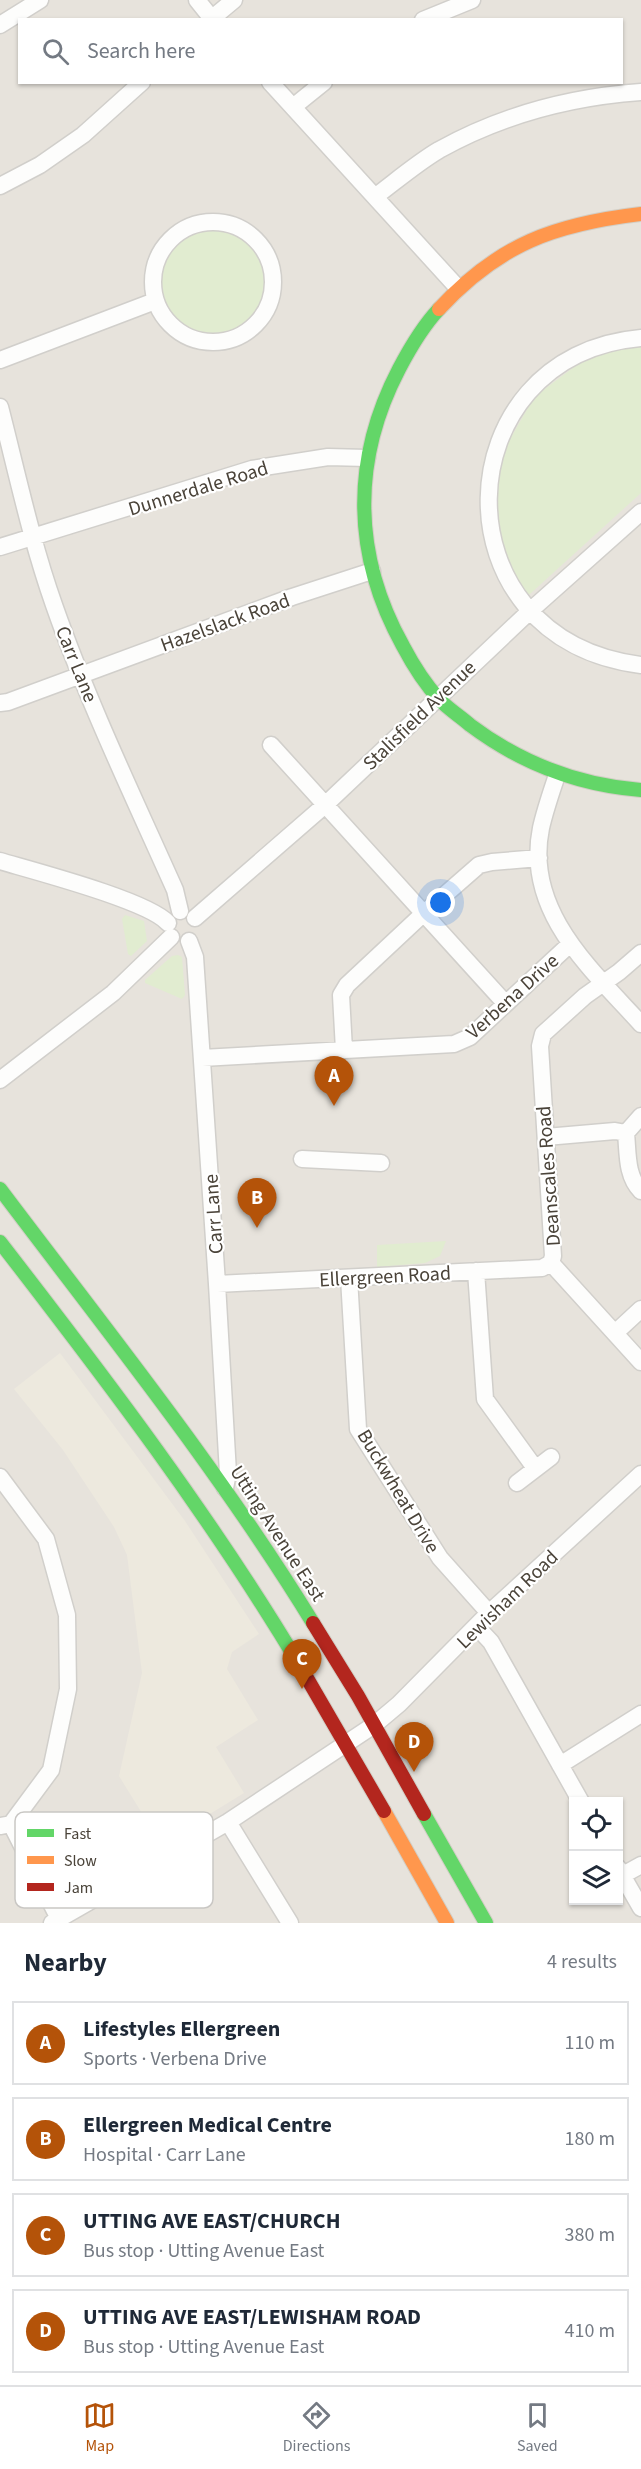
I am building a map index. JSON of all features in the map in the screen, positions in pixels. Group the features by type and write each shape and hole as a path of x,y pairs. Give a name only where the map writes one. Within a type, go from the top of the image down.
{"street":[{"path":"0,25 40,0"},
{"path":"197,0 211,18"},
{"path":"213,18 234,0"},
{"path":"428,18 471,0"},
{"path":"0,186 40,165 83,135 140,84"},
{"path":"272,84 457,287"},
{"path":"292,107 321,84"},
{"path":"376,196 439,150 507,119 554,104 597,95 641,92"},
{"path":"641,214 606,216 554,231 506,251 457,287 430,318 404,356 382,405 367,458 365,519 372,572 398,637 437,697 484,736 516,757 557,776 614,789 641,790"},
{"path":"220,221 232,224 251,234 264,249 272,268 273,292 266,312 253,328 235,339 213,343 192,340 178,332 163,317 155,301 152,276 158,255 169,240 185,227 198,223 220,221"},
{"path":"0,360 155,301"},
{"path":"641,338 599,346 558,367 525,398 501,437 492,462 488,494 493,542 500,565 517,594 543,626 582,651 604,659 641,665"},
{"name":"Carr Lane","path":"0,407 33,538 51,596 81,676 175,890 178,922"},
{"name":"Dunnerdale Road","path":"0,547 252,469 328,457 367,458"},
{"name":"Stalisfield Avenue","path":"0,1080 113,993 178,922 325,805 437,697 641,512"},
{"name":"Hazelslack Road","path":"0,703 81,676 292,597 372,572"},
{"path":"271,745 505,1003"},
{"path":"557,776 541,830 539,858 541,882 551,914 569,945 641,1024"},
{"path":"344,1050 341,995 347,985 479,865 539,858"},
{"path":"0,861 198,928 189,941 180,942 178,922"},
{"name":"Carr Lane","path":"189,941 195,957 218,1284 228,1473 225,1488"},
{"name":"Verbena Drive","path":"202,1058 454,1044 470,1037 569,945"},
{"path":"603,983 641,952"},
{"name":"Deanscales Road","path":"603,983 543,1034 540,1046 553,1256 551,1263 641,1362"},
{"path":"641,1116 626,1133 630,1174 634,1184 641,1191"},
{"path":"546,1137 615,1131 626,1133"},
{"path":"302,1159 381,1163"},
{"name":"Utting Avenue East","path":"0,1189 225,1488 277,1564 374,1725 486,1923"},
{"path":"0,1242 95,1365 208,1521 271,1617 447,1923"},
{"name":"Ellergreen Road","path":"218,1284 542,1268 551,1263"},
{"path":"476,1271 485,1399 535,1468"},
{"name":"Buckwheat Drive","path":"349,1278 358,1429 440,1558 489,1612"},
{"path":"615,1333 641,1309"},
{"path":"517,1483 551,1457"},
{"name":"Lewisham Road","path":"213,1831 374,1725 477,1628 489,1612 641,1474"},
{"path":"0,1476 46,1539 67,1616 68,1689 51,1770 16,1812"},
{"path":"477,1628 491,1642 578,1797"},
{"path":"560,1764 641,1714"},
{"path":"15,1813 5,1825 15,1844"},
{"path":"228,1822 290,1923"},
{"path":"623,1870 641,1865"},
{"path":"623,1875 641,1908"},
{"name":"Lewisham Road","path":"55,1921 78,1908"}],"shaded area":[{"path":"0,0 641,0 641,1923 0,1923"},
{"path":"60,1353 185,1521 259,1634 232,1652 227,1669 258,1720 216,1747 244,1793 213,1812 141,1812 119,1776 142,1673 127,1555 114,1527 63,1450 14,1389"}],"green space":[{"path":"211,227 232,231 250,243 262,261 266,282 262,303 250,321 232,333 211,337 190,333 172,321 160,303 156,282 160,261 172,243 190,231"},
{"path":"641,344 641,493 530,594 526,595 507,566 494,504 501,455 534,397 586,358"},
{"path":"125,915 144,921 147,941 131,956 128,954 122,919"},
{"path":"172,956 182,957 185,995 182,999 145,983 145,980"},
{"path":"446,1241 440,1256 425,1263 377,1267 377,1245"}],"traffic: fast":[{"path":"439,309 427,323 399,369 383,404 372,438 366,473 364,508 367,543 375,578 387,612 403,646 424,681 443,703 470,725 510,751 572,778 641,790"},
{"path":"0,1189 201,1456 313,1623"},
{"path":"0,1242 118,1397 194,1502 300,1666"},
{"path":"424,1814 486,1923"}],"traffic: slow":[{"path":"439,309 484,268 530,241 582,224 641,214"},
{"path":"384,1811 447,1923"}],"traffic: jam":[{"path":"313,1623 358,1696 424,1814"},
{"path":"300,1666 384,1811"}],"place":[{"name":"Lifestyles Ellergreen","path":"334,1106"},
{"name":"Ellergreen Medical Centre","path":"257,1228"},
{"name":"UTTING AVE EAST/CHURCH","path":"302,1689"},
{"name":"UTTING AVE EAST/LEWISHAM ROAD","path":"414,1772"}]}
